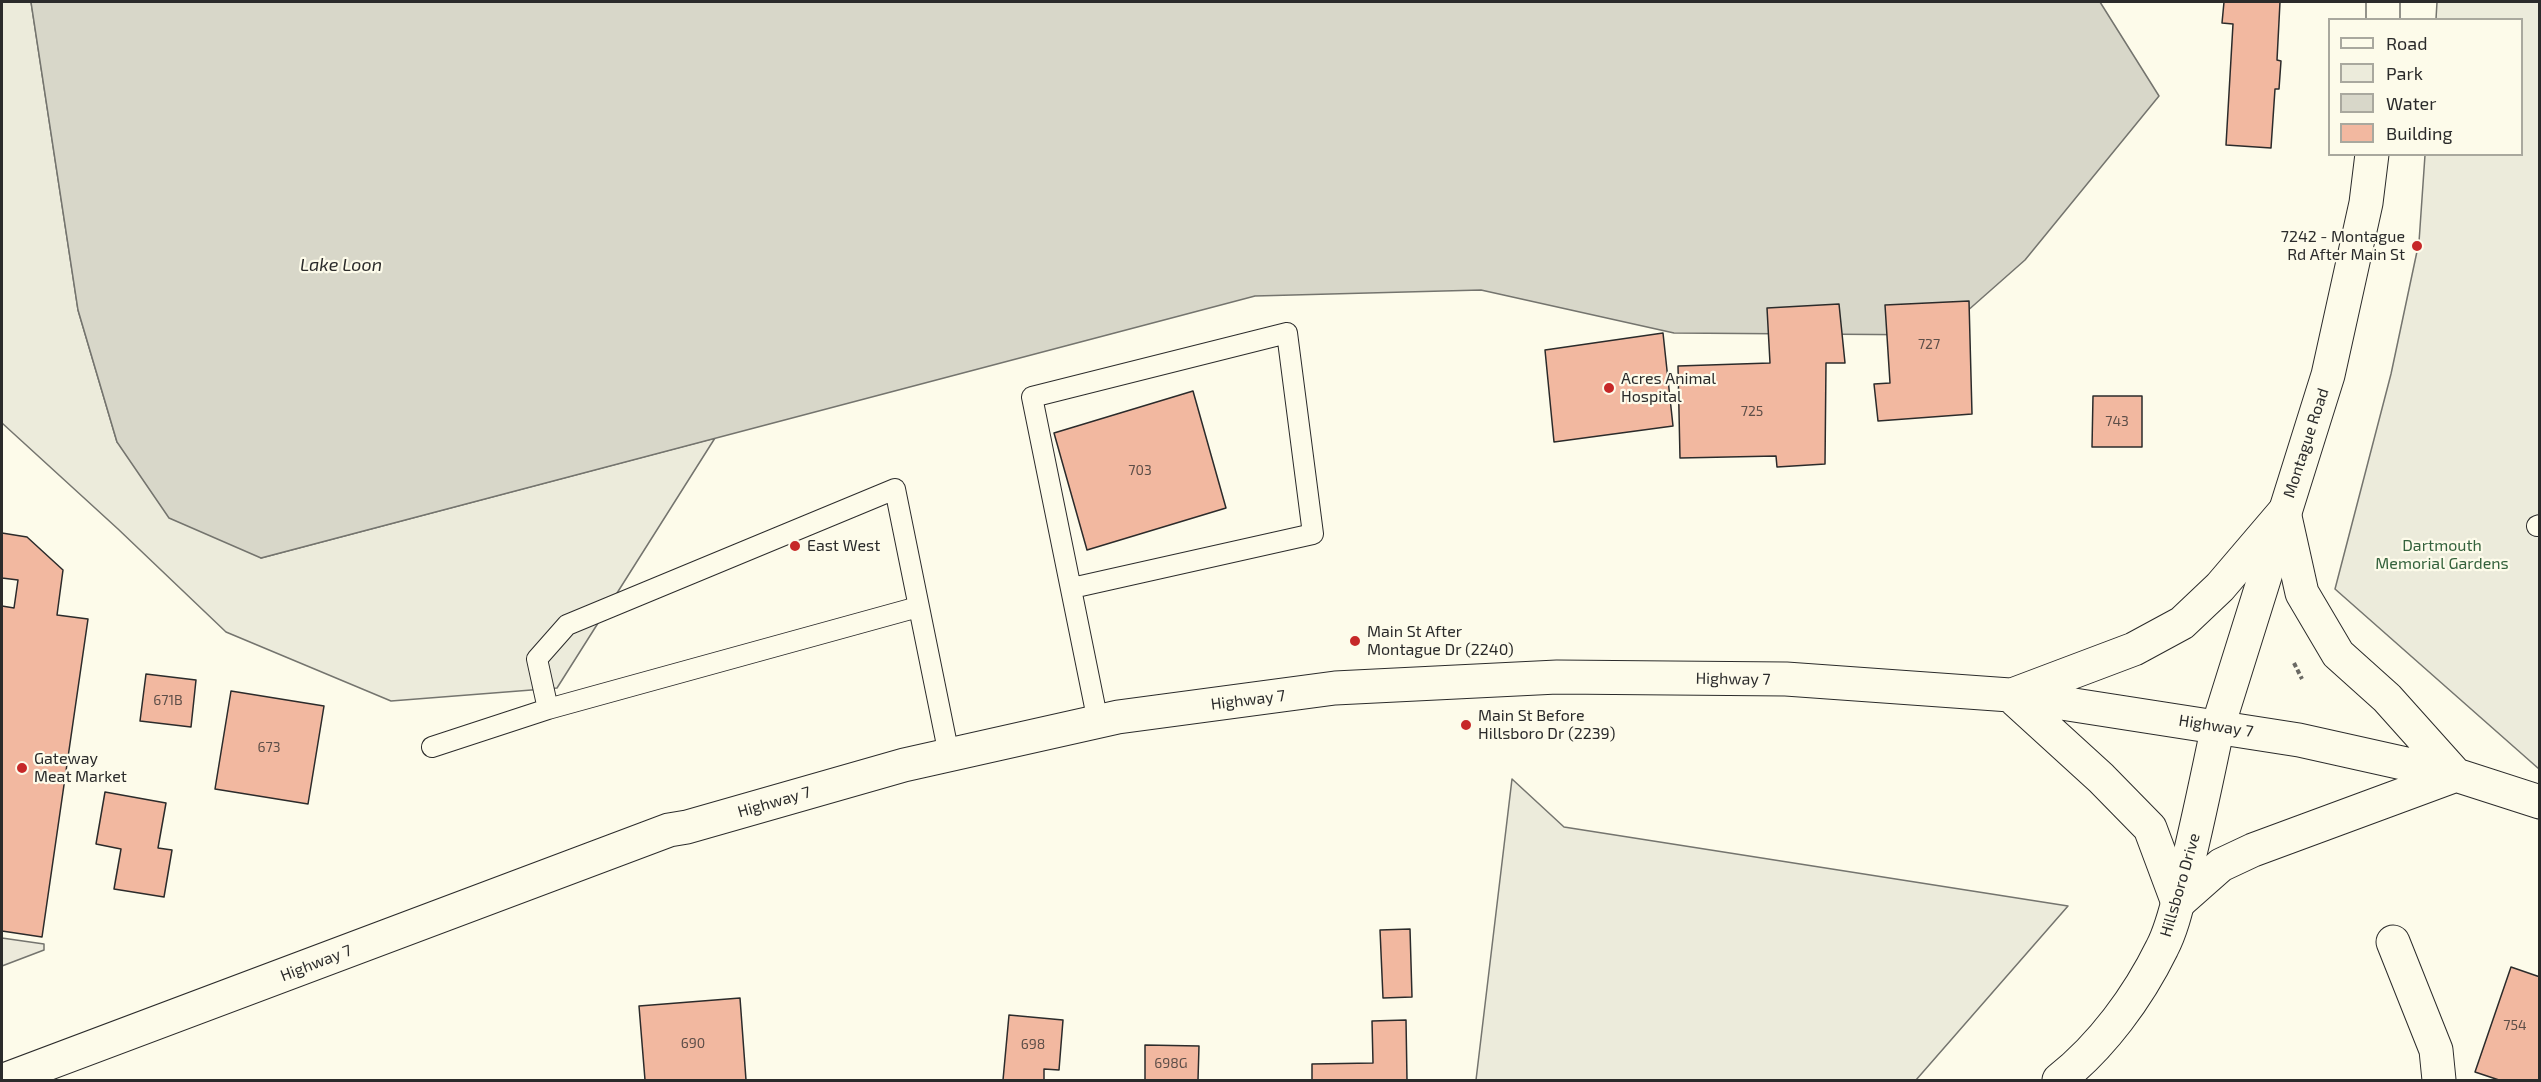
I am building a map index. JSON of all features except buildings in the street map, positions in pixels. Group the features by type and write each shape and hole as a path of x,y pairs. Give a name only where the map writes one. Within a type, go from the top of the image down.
{"main road":[{"path":"2383,2 2383,18"},
{"name":"Montague Road","path":"2218,726 2328,375 2366,203 2372,156"},
{"path":"2284,512 2302,593 2338,654 2387,698 2456,775 2260,846 2221,865 2178,903 2150,828 2101,778 2010,695 2134,649 2182,623 2220,587 2284,512"},
{"name":"Highway 7","path":"4,1080 669,830 687,827 904,765 1118,717 1335,688 1557,677 1786,679 2010,695 2299,740 2456,775 2540,802"},
{"name":"Hillsboro Drive","path":"2059,1080 2097,1042 2140,987 2163,946 2178,903 2218,726"},
{"path":"2393,942 2436,1050 2439,1080"}],"lane":[{"path":"1072,588 1313,534 1287,333 1032,397 1098,722"},
{"path":"548,709 537,659 567,625 894,489 949,755"},
{"path":"432,747 548,709 918,607"}],"path":[{"path":"2294,663 2302,679"}],"green space":[{"path":"2,2 31,2 78,310 117,442 261,558 715,438 557,688 391,701 226,632 2,423"},
{"name":"Dartmouth Memorial Gardens","path":"2437,2 2539,2 2539,769 2335,589 2391,374 2419,242 2425,156 2523,156 2523,18 2436,18"},
{"path":"1512,779 1564,827 2068,906 1916,1080 1476,1080"}],"shaded area":[{"path":"2,938 44,944 44,950 2,966"}],"water":[{"name":"Lake Loon","path":"31,2 2100,2 2159,96 2025,260 1940,335 1674,333 1481,290 1255,296 261,558 169,518 117,442 78,310"}],"place":[{"name":"7242 - Montague Rd After Main St","path":"2417,246"},
{"name":"Acres Animal Hospital","path":"1609,388"},
{"name":"East West","path":"795,546"},
{"name":"Main St After Montague Dr (2240)","path":"1355,641"},
{"name":"Main St Before Hillsboro Dr (2239)","path":"1466,725"},
{"name":"Gateway Meat Market","path":"22,768"}]}
